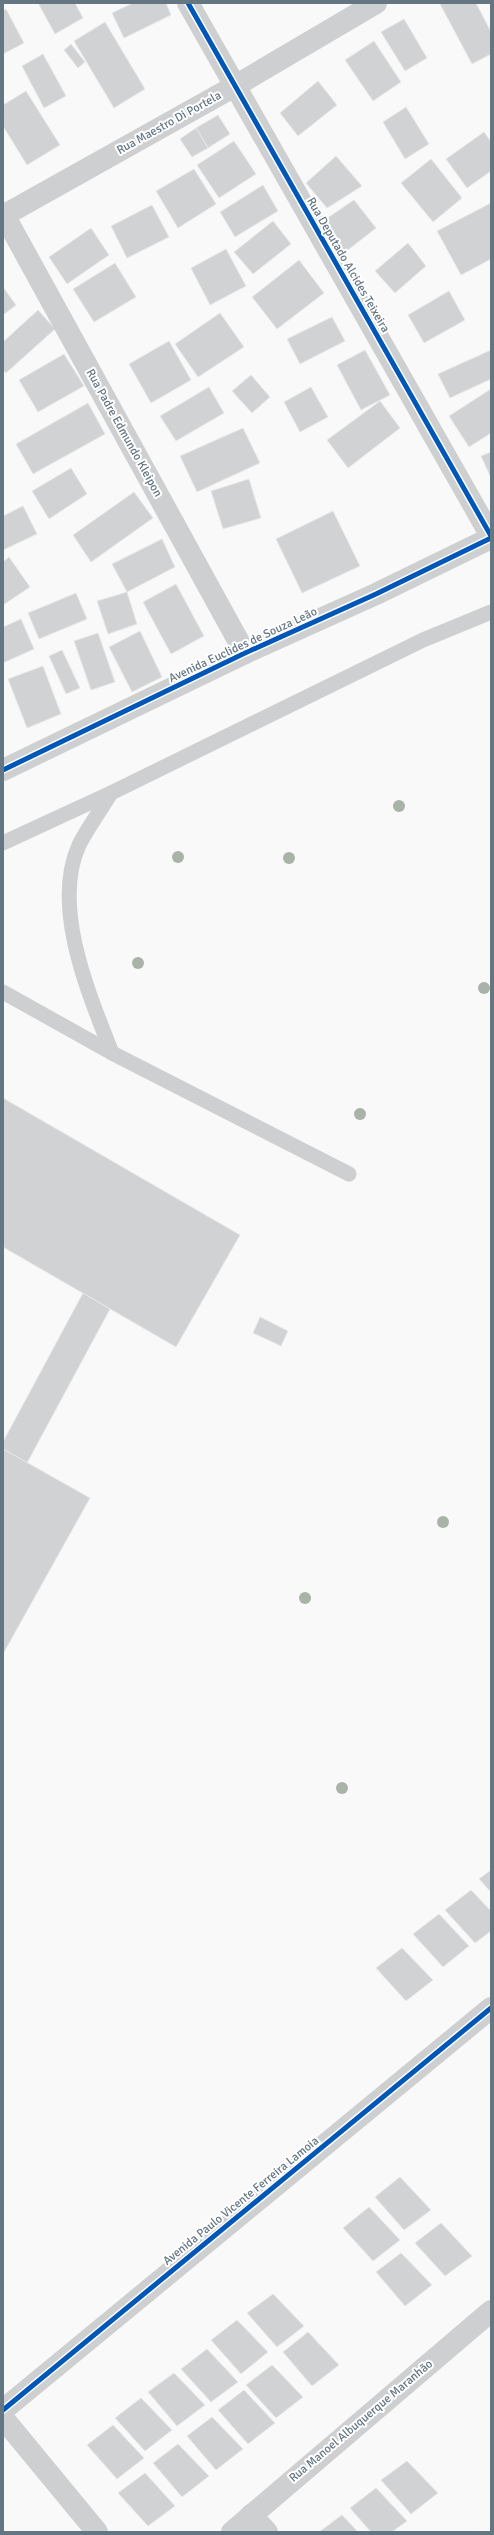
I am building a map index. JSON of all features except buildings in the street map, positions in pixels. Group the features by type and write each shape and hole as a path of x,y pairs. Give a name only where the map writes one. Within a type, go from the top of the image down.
{"street":[{"name":"Rua Deputado Alcides Teixeira","path":"188,3 491,537"},
{"name":"Rua Maestro Di Portela","path":"3,215 235,86 376,3"},
{"name":"Rua Padre Edmundo Kleipon","path":"3,215 245,653"},
{"name":"Avenida Euclides de Souza Leão","path":"5,766 245,653 376,594 491,537"},
{"name":"Avenida Paulo Vicente Ferreira Lamoia","path":"3,2410 491,2008"},
{"name":"Rua Manoel Albuquerque Maranhão","path":"232,2532 491,2311"},
{"path":"3,2418 97,2532"},
{"path":"251,2515 267,2532"}],"lane":[{"path":"3,843 111,793 423,640 491,612"},
{"path":"111,793 79,846 72,876 71,898 73,943 87,988 112,1053"},
{"path":"3,992 112,1053 349,1174"}],"cycle path":[{"path":"188,3 491,536"},
{"path":"3,770 245,653 376,594 491,538"},
{"path":"3,2410 491,2008"}]}
